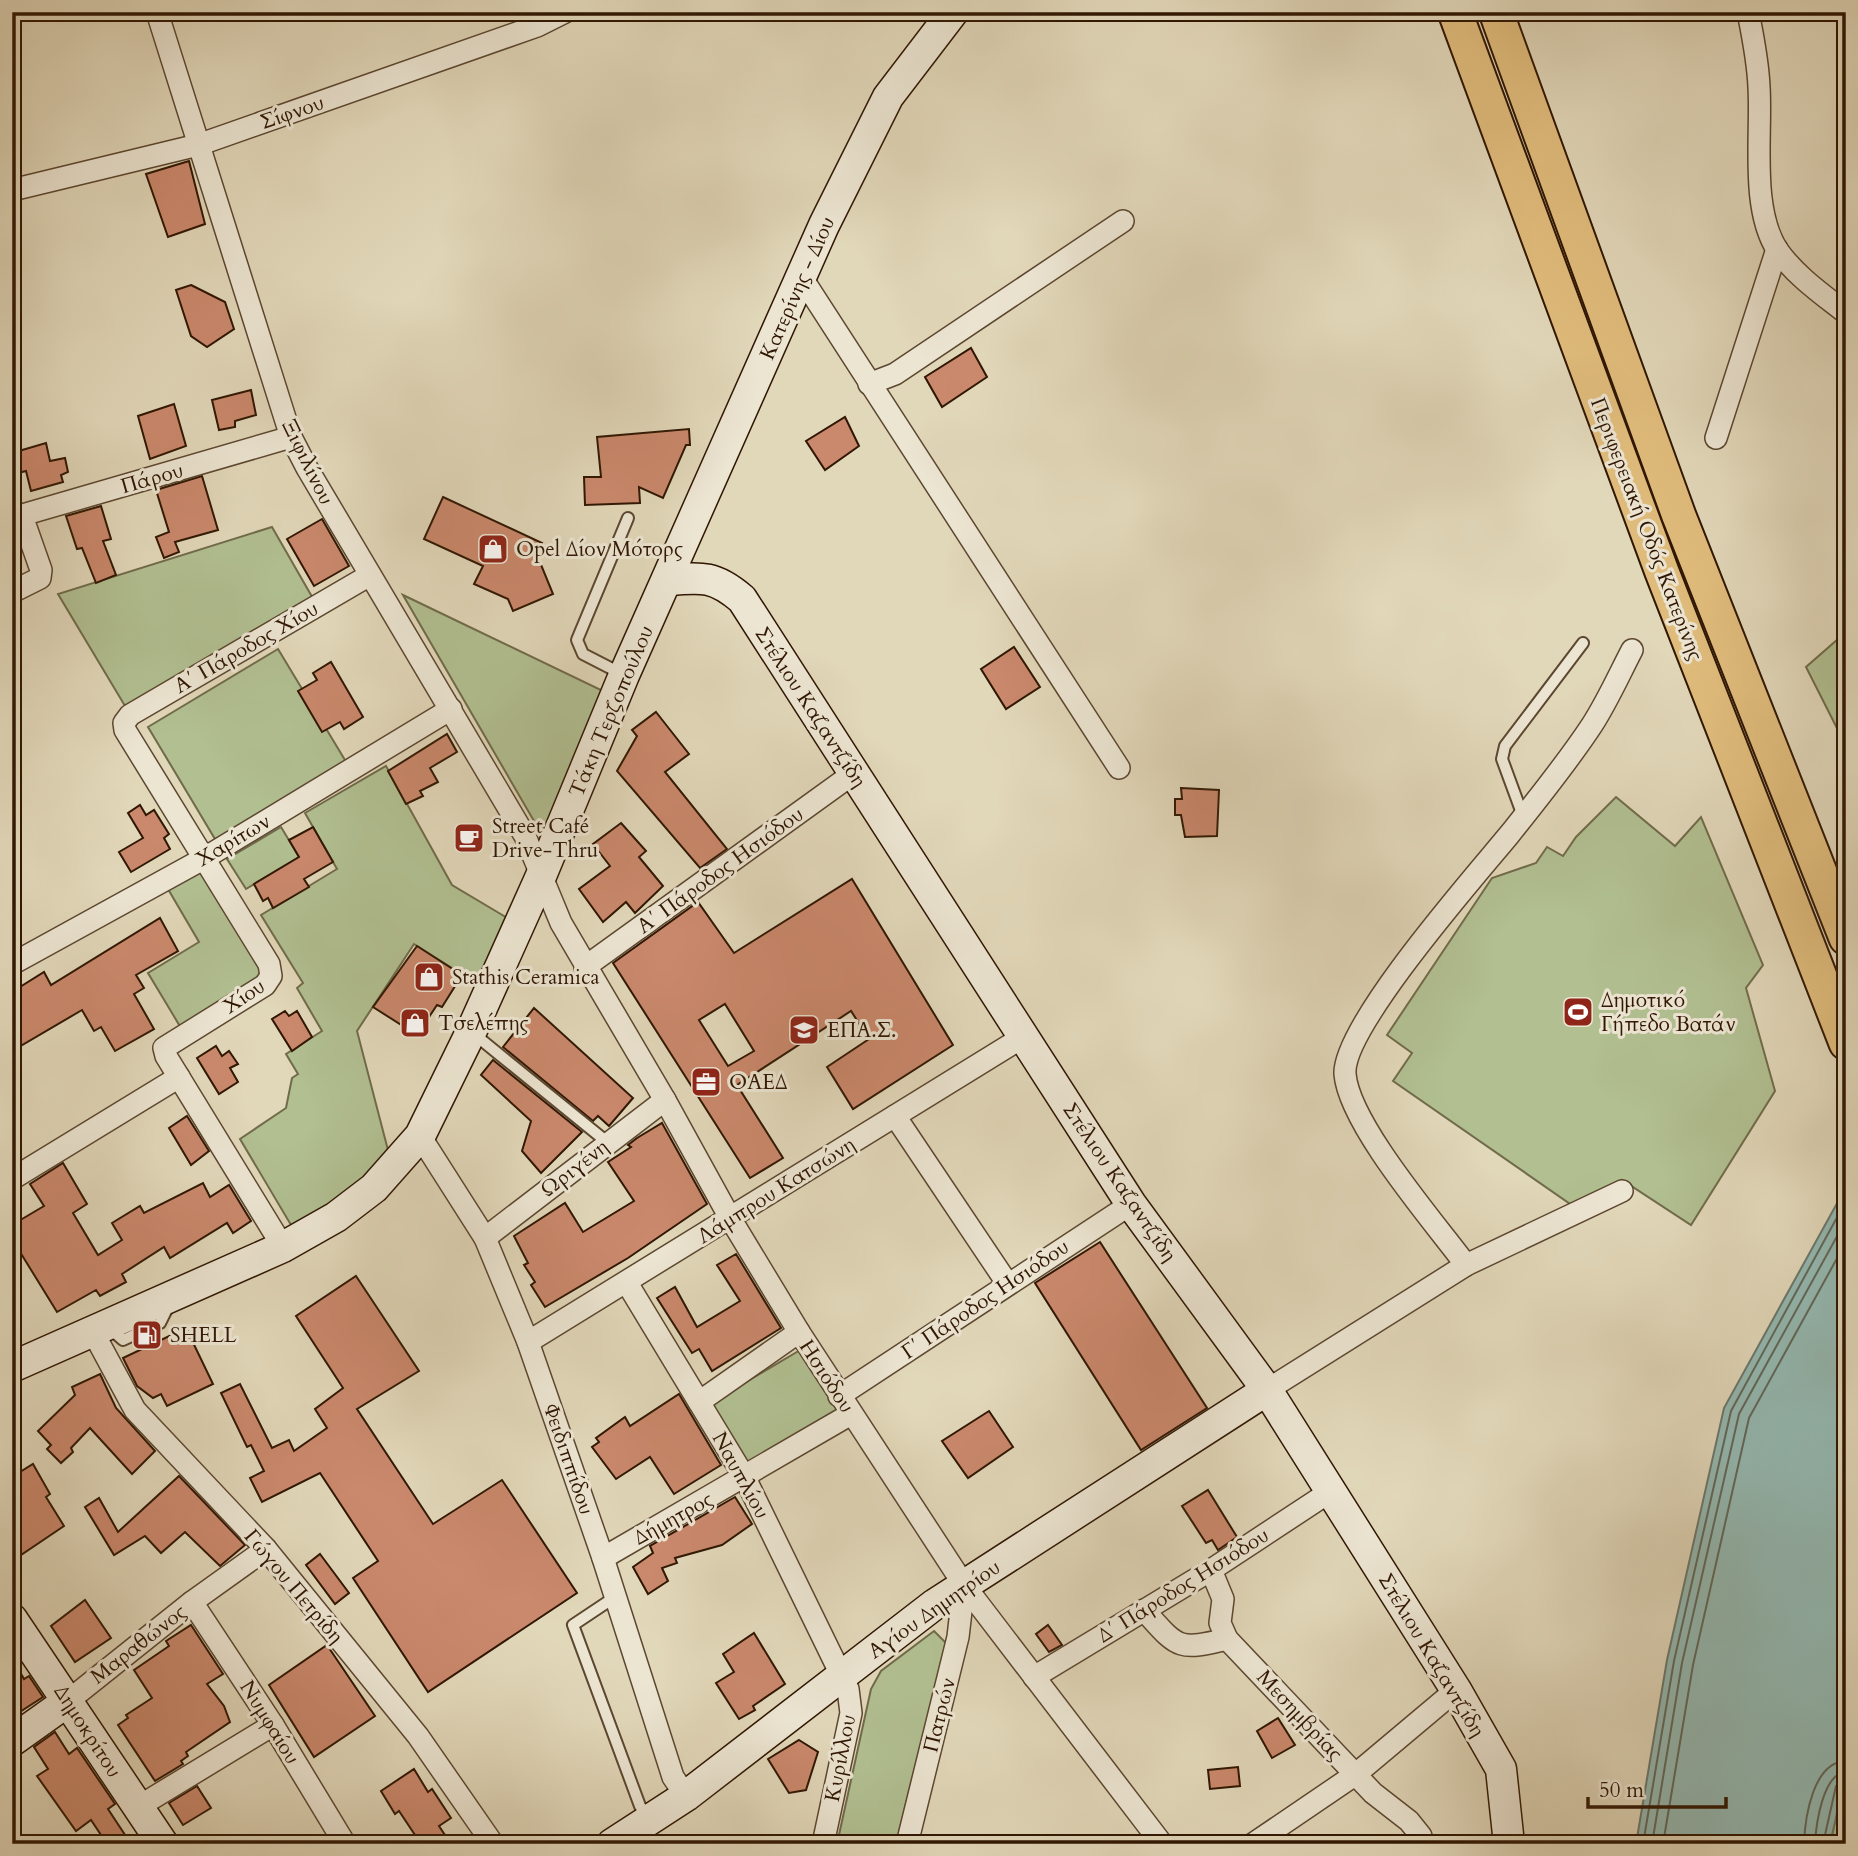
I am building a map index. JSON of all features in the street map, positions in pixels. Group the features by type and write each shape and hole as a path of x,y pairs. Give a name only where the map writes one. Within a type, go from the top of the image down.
{"main road":[{"name":"Περιφερειακή Οδός Κατερίνης","path":"1455,12 1662,572 1846,1043"},
{"name":"Περιφερειακή Οδός Κατερίνης","path":"1496,12 1679,516 1846,938"}],"street":[{"name":"Ξιφιλίνου","path":"157,12 291,437 525,836 541,876"},
{"name":"Σίφνου","path":"12,190 198,145 537,26 565,12"},
{"name":"Κατερίνης - Δίου","path":"668,580 835,202 888,96 953,12"},
{"path":"1748,12 1759,88 1760,181 1767,220 1777,249 1793,270 1846,313"},
{"path":"869,384 894,374 1123,221"},
{"path":"1716,438 1777,249"},
{"path":"802,278 1119,768"},
{"name":"Πάρου","path":"17,517 291,437"},
{"path":"12,592 40,578 41,570 17,517"},
{"name":"Α΄ Πάροδος Χίου","path":"124,723 130,715 370,575"},
{"name":"Στέλιου Καζαντζίδη","path":"668,580 709,578 724,583 742,599 1131,1204 1267,1390 1456,1690 1501,1769 1509,1844"},
{"name":"Τάκη Τερζοπούλου","path":"12,1367 104,1333 283,1247 336,1217 374,1188 420,1136 471,1032 541,876 624,676 668,580"},
{"path":"1466,1265 1370,1134 1352,1103 1345,1071 1356,1041 1407,961 1434,923 1524,816 1592,725 1632,650"},
{"name":"Χαρίτων","path":"12,964 203,859 451,709"},
{"name":"Χίου","path":"124,723 125,730 269,964 271,976 265,985 164,1048 283,1247"},
{"name":"Α΄ Πάροδος Ησιόδου","path":"585,967 854,773"},
{"name":"Ησιόδου","path":"541,876 561,923 585,967 665,1100 730,1218 845,1405 964,1585 1162,1844"},
{"name":"Λάμπρου Κατσώνη","path":"528,1342 1023,1037"},
{"path":"12,1179 179,1077"},
{"name":"Ωριγένη","path":"485,1238 665,1100"},
{"path":"895,1116 1007,1283"},
{"name":"Φειδιππίδου","path":"420,1136 485,1238 528,1342 603,1558 673,1777 686,1796"},
{"path":"1267,1390 1466,1265 1622,1191"},
{"name":"Γ΄ Πάροδος Ησιόδου","path":"845,1405 1007,1283 1131,1204"},
{"name":"Ναυπλίου","path":"627,1283 745,1478 842,1674"},
{"path":"699,1402 799,1332"},
{"name":"Γώγου Πετρίδη","path":"104,1333 135,1410 266,1549 418,1736 493,1844"},
{"name":"Αγίου Δημητρίου","path":"612,1844 686,1796 842,1674 964,1585 1267,1390"},
{"name":"Δήμητρος","path":"603,1558 745,1478 845,1405"},
{"name":"Δ΄ Πάροδος Ησιόδου","path":"1034,1677 1211,1570 1331,1491"},
{"name":"Μαραθώνος","path":"12,1741 68,1701 192,1602 266,1549"},
{"path":"1144,1610 1176,1643 1194,1647 1227,1639 1220,1623 1223,1599 1211,1570"},
{"name":"Πατρών","path":"907,1844 958,1637 964,1585"},
{"name":"Νυμφαίου","path":"192,1602 273,1725 345,1844"},
{"name":"Δημοκρίτου","path":"12,1619 163,1844"},
{"name":"Μεσημβρίας","path":"1227,1639 1373,1793 1409,1821 1421,1836 1422,1844"},
{"name":"Κυρίλλου","path":"823,1844 850,1713 848,1689 842,1674"},
{"path":"1253,1844 1356,1774 1456,1690"},
{"path":"138,1807 273,1725"}],"lane":[{"path":"624,676 583,654 577,640 628,518"},
{"path":"1524,816 1503,759 1505,746 1583,643"},
{"path":"471,1032 607,1142"},
{"path":"104,1333 123,1340 160,1323 166,1311"},
{"path":"615,1597 573,1625 640,1806 649,1819"}],"green space":[{"path":"272,527 315,602 128,711 58,594"},
{"path":"403,595 603,691 550,825 540,828 534,821"},
{"path":"1846,632 1846,746 1806,667"},
{"path":"278,649 348,765 218,844 148,727"},
{"path":"386,766 452,885 509,919 479,985 414,944 357,1031 389,1154 348,1193 291,1225 240,1139 286,1108 292,1078 298,1074 286,1054 322,1031 297,988 303,983 261,915 337,869 305,813"},
{"name":"Δημοτικό Γήπεδο Βατάν","path":"1616,797 1675,846 1701,817 1763,965 1746,988 1775,1091 1691,1225 1622,1180 1614,1192 1576,1208 1393,1081 1412,1053 1387,1035 1492,878 1536,863 1547,847 1563,856 1576,837"},
{"path":"281,827 299,857 246,889 227,859"},
{"path":"200,869 258,964 260,973 257,981 181,1028 148,973 199,942 168,889"},
{"path":"802,1349 841,1416 749,1467 710,1403"},
{"path":"934,1631 946,1643 896,1844 837,1844 871,1689 881,1671"},
{"path":"1846,1773 1846,1844 1830,1844"}],"water":[{"path":"1846,1187 1846,1773 1830,1844 1636,1844 1667,1660 1724,1408"}],"building":[{"path":"189,161 205,224 168,237 146,174"},
{"path":"191,285 225,302 234,329 207,347 191,336 176,290"},
{"path":"971,348 987,377 942,407 925,377"},
{"path":"251,390 256,415 235,421 235,427 219,430 212,400"},
{"path":"174,404 186,446 150,459 138,416"},
{"path":"845,417 859,446 825,470 806,441"},
{"path":"689,429 690,445 686,445 663,498 639,487 640,503 585,505 584,477 601,477 597,437"},
{"path":"46,443 50,461 65,458 68,472 61,475 63,482 31,491 26,471 18,473 12,453"},
{"path":"202,476 218,530 175,542 179,552 164,558 156,537 169,532 156,490"},
{"name":"Opel Δίον Μότορς","path":"443,497 542,543 537,555 553,594 513,611 508,599 474,584 483,566 424,539"},
{"path":"101,506 111,539 103,541 116,575 96,583 82,548 77,549 66,516"},
{"path":"322,519 349,566 314,586 287,539"},
{"path":"1014,647 1040,687 1006,709 981,669"},
{"path":"331,662 363,717 344,729 340,722 322,732 298,691 317,680 313,673"},
{"path":"656,712 689,754 665,772 727,849 700,868 617,771 637,736 632,730"},
{"path":"447,734 457,752 430,768 438,782 420,791 423,796 406,804 388,771"},
{"path":"1181,788 1219,790 1217,836 1185,837 1181,815 1175,815 1175,799 1182,799"},
{"path":"140,805 146,815 154,810 169,834 164,838 170,849 131,872 119,852 143,838 128,813"},
{"path":"621,823 646,851 639,857 663,886 635,913 626,902 603,922 579,889 610,866 593,844"},
{"path":"313,827 333,862 304,879 309,887 273,908 268,898 263,901 254,884 299,857 289,840"},
{"name":"ΕΠΑ.Σ.","path":"852,879 953,1045 853,1109 827,1067 869,1039 851,1011 737,1085 783,1158 750,1178 613,963 698,902 734,953","holes":["725,1004 754,1051 728,1066 699,1020"]},
{"path":"160,918 178,951 136,975 144,988 134,994 154,1029 115,1051 101,1027 94,1031 82,1010 12,1051 12,992 44,972 51,985"},
{"path":"417,946 462,975 442,1007 437,1005 417,1035 373,1007"},
{"path":"534,1008 633,1098 609,1126 598,1116 593,1121 503,1047"},
{"path":"285,1011 289,1016 297,1011 312,1037 292,1051 272,1019"},
{"path":"216,1046 222,1056 229,1051 238,1064 230,1068 238,1082 219,1094 197,1058"},
{"path":"493,1060 582,1132 541,1173 522,1151 531,1121 481,1075"},
{"path":"187,1116 209,1151 191,1165 169,1128"},
{"path":"662,1123 707,1204 628,1258 545,1307 531,1285 535,1282 524,1265 528,1263 514,1236 565,1203 583,1232 634,1201 608,1162 631,1147 628,1145 637,1138"},
{"path":"63,1163 87,1204 73,1213 98,1255 122,1240 112,1223 140,1206 144,1213 203,1183 210,1197 229,1185 251,1221 233,1233 227,1223 170,1258 164,1247 122,1274 126,1282 100,1296 96,1290 57,1312 12,1239 12,1225 44,1206 30,1184"},
{"path":"1100,1242 1207,1408 1141,1450 1035,1283"},
{"path":"736,1254 781,1328 712,1371 699,1349 692,1353 657,1298 675,1287 697,1327 740,1301 717,1265"},
{"path":"356,1276 419,1371 357,1409 433,1524 502,1480 577,1593 428,1692 353,1578 378,1561 320,1473 262,1502 250,1478 264,1471 251,1445 247,1447 221,1393 240,1384 272,1448 289,1440 294,1451 327,1428 315,1409 343,1388 296,1316"},
{"path":"186,1328 213,1384 167,1406 161,1394 153,1398 137,1386 123,1358"},
{"path":"100,1374 116,1408 155,1451 132,1474 90,1428 71,1448 73,1452 61,1463 47,1449 51,1445 38,1431 75,1395 72,1387"},
{"path":"679,1394 721,1465 674,1494 650,1457 616,1479 592,1447 599,1442 596,1438 625,1417 630,1426"},
{"path":"989,1411 1013,1447 968,1478 942,1441"},
{"path":"33,1464 50,1494 46,1497 64,1526 12,1561 12,1477"},
{"path":"179,1476 245,1545 220,1566 185,1532 161,1553 145,1536 114,1555 85,1507 99,1498 118,1532"},
{"path":"1208,1490 1237,1537 1218,1550 1212,1540 1206,1543 1182,1506"},
{"path":"735,1497 752,1524 722,1545 675,1558 677,1563 662,1568 668,1581 648,1594 633,1567 653,1553 650,1546"},
{"path":"320,1554 349,1593 335,1604 306,1565"},
{"path":"85,1600 111,1638 75,1662 51,1626"},
{"path":"191,1625 223,1674 207,1684 224,1706 230,1722 186,1752 188,1756 181,1761 183,1764 155,1781 118,1725 128,1718 126,1715 152,1698 134,1670 169,1646 166,1641"},
{"path":"1048,1625 1062,1645 1049,1652 1036,1634"},
{"path":"754,1633 785,1684 753,1706 755,1710 739,1719 716,1683 734,1672 723,1654"},
{"path":"327,1645 375,1716 314,1757 269,1685"},
{"path":"12,1658 24,1679 29,1676 43,1697 12,1717"},
{"path":"1278,1718 1295,1745 1272,1758 1257,1731"},
{"path":"55,1732 69,1754 77,1748 115,1804 108,1809 131,1844 107,1844 91,1820 76,1831 37,1776 48,1769 34,1747"},
{"path":"799,1740 818,1752 806,1790 789,1793 768,1759"},
{"path":"1238,1767 1240,1786 1210,1789 1208,1770"},
{"path":"414,1769 428,1792 432,1789 451,1818 439,1826 451,1844 421,1844 399,1811 395,1814 381,1791"},
{"path":"197,1786 211,1808 183,1825 169,1803"}],"place":[{"name":"Opel Δίον Μότορς","path":"493,549"},
{"name":"Street Café Drive-Thru","path":"469,838"},
{"name":"Stathis Ceramica","path":"429,977"},
{"name":"Δημοτικό Γήπεδο Βατάν","path":"1578,1012"},
{"name":"Τσελέπης","path":"415,1023"},
{"name":"ΕΠΑ.Σ.","path":"804,1030"},
{"name":"ΟΑΕΔ","path":"706,1082"},
{"name":"SHELL","path":"147,1335"}]}
